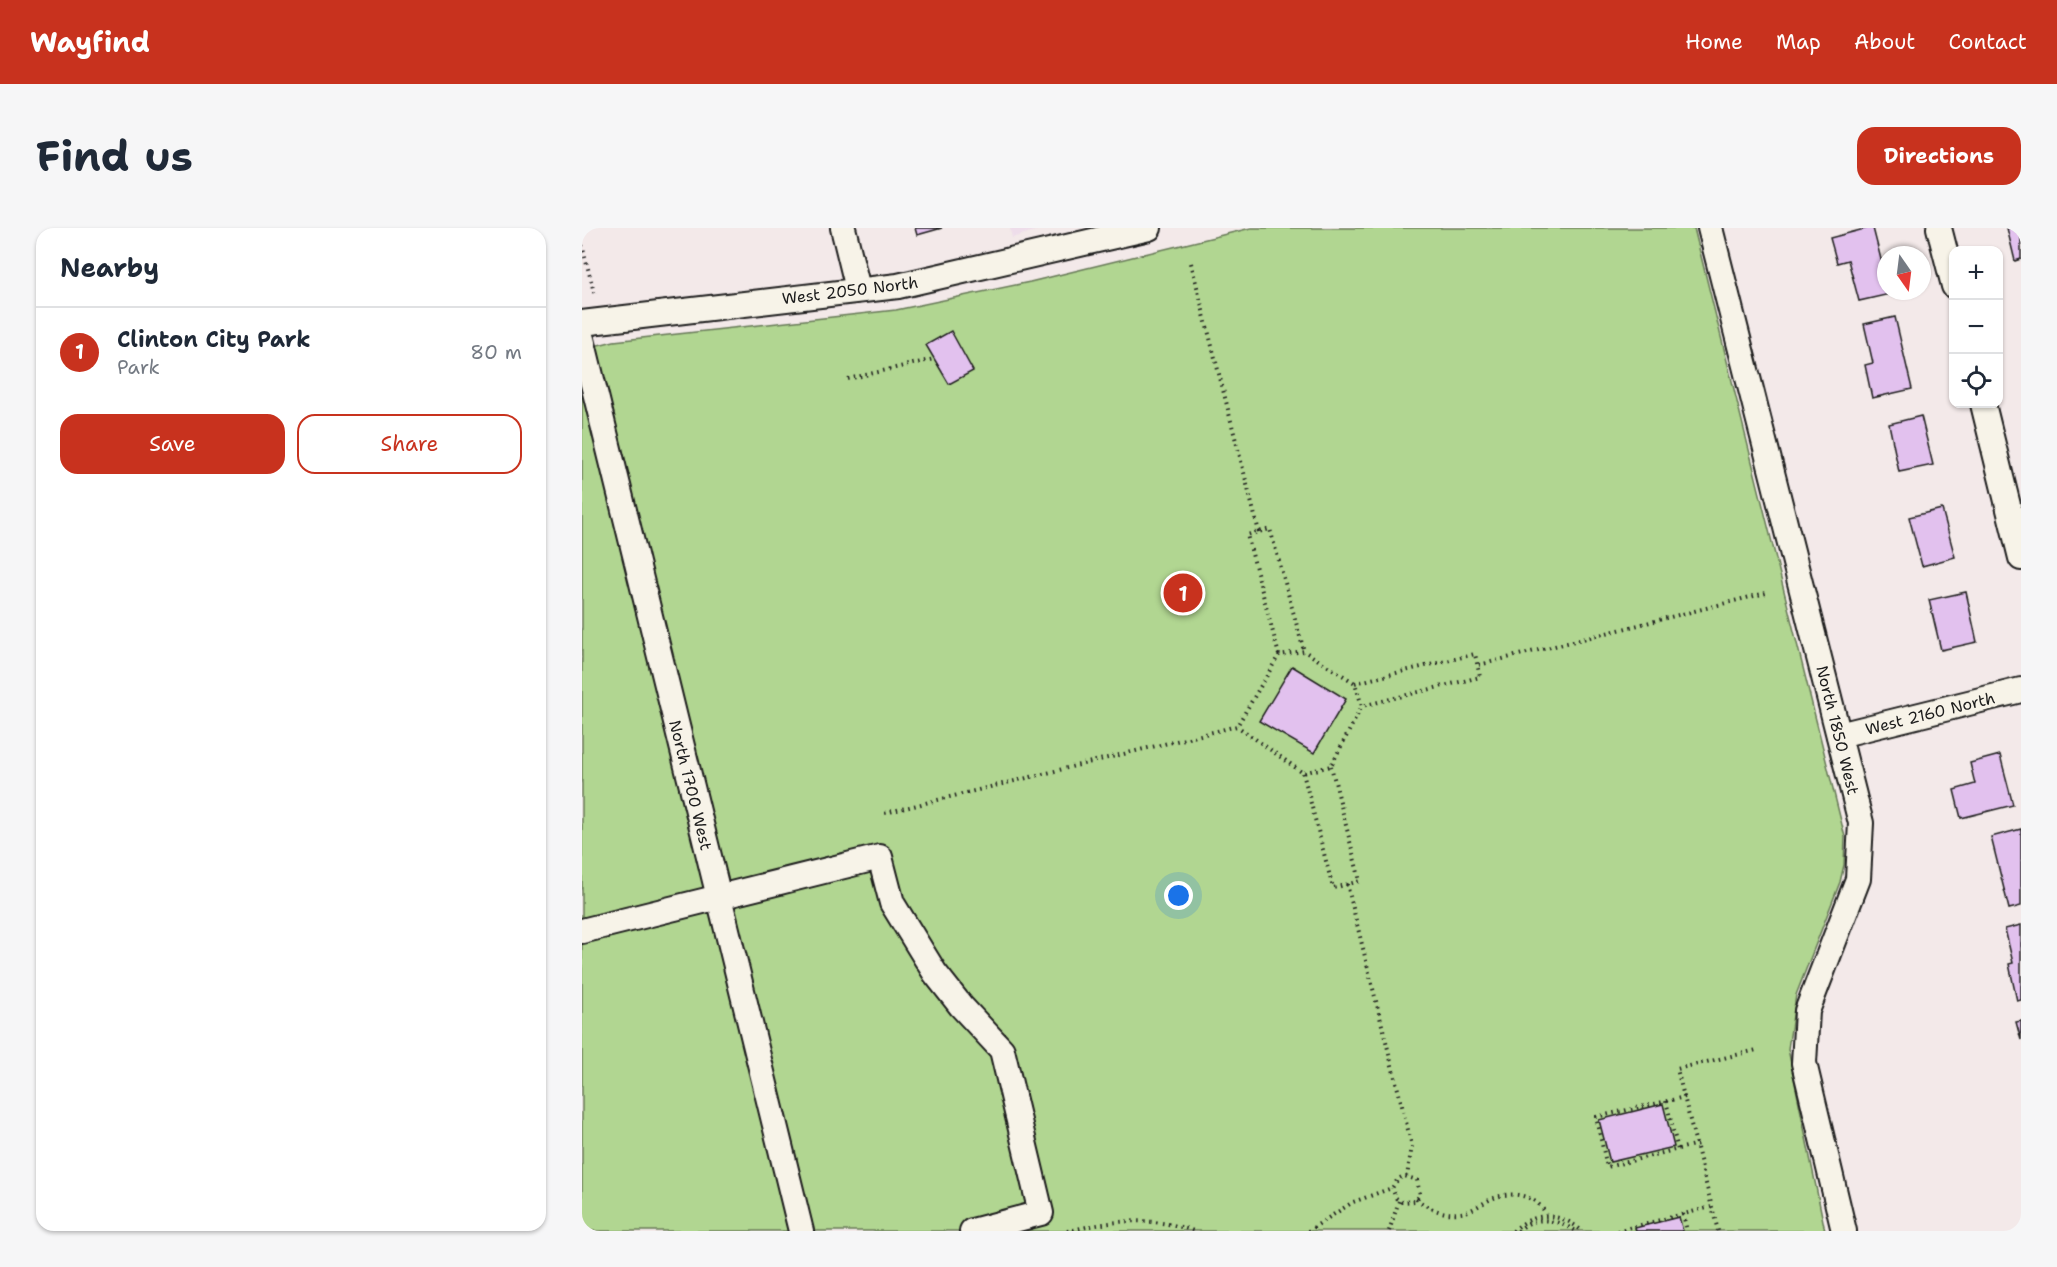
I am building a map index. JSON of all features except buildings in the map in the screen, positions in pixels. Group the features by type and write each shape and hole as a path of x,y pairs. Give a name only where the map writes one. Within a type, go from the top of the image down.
{"street":[{"path":"843,228 858,289"},
{"name":"West 2050 North","path":"582,323 898,286 1149,228"},
{"name":"North 1850 West","path":"1710,228 1861,823 1858,879 1807,1011 1804,1063 1844,1231"},
{"path":"1939,228 1949,269"},
{"name":"North 1700 West","path":"582,339 801,1231"},
{"path":"1984,408 2021,558"},
{"name":"West 2160 North","path":"1839,735 2021,690"},
{"path":"582,931 880,857 892,903 929,963 961,1006 1002,1050 1041,1213 972,1231"}],"path":[{"path":"582,244 595,296"},
{"path":"1191,263 1259,532"},
{"path":"848,379 934,359"},
{"path":"885,813 1238,726 1279,655 1247,535 1270,529 1304,651"},
{"path":"1479,665 1766,593"},
{"path":"1238,726 1304,773 1333,888 1360,881 1331,766 1362,706 1355,683 1304,651 1279,655"},
{"path":"1355,683 1476,654 1480,677 1362,706"},
{"path":"1304,773 1331,766"},
{"path":"1347,884 1412,1146 1407,1176"},
{"path":"1718,1231 1698,1144 1677,1069 1757,1050"},
{"path":"1685,1097 1596,1117 1608,1167 1698,1144"},
{"path":"1666,1101 1678,1150"},
{"path":"1308,1231 1353,1202 1392,1188 1398,1179 1407,1176 1417,1180 1420,1195 1409,1203 1399,1201"},
{"path":"1389,1231 1399,1201 1392,1188"},
{"path":"1416,1199 1428,1208 1446,1214 1463,1213 1495,1197 1512,1195 1528,1197 1541,1203 1546,1214"},
{"path":"1617,1231 1633,1229 1711,1207"},
{"path":"1516,1231 1523,1222 1546,1214 1576,1225 1582,1231"},
{"path":"1683,1214 1687,1231"},
{"path":"1067,1231 1136,1219 1163,1222 1194,1231"},
{"path":"1516,1231 1524,1225 1546,1219 1558,1221 1576,1231"}],"shaded area":[{"path":"1010,228 1043,228 1012,238"}],"green space":[{"path":"1251,228 1694,228 1845,837 1844,865 1840,882 1796,995 1788,1049 1825,1231 582,1231 582,349 614,341 896,310 1030,282"}],"place":[{"name":"Clinton City Park","path":"1183,593"}]}
